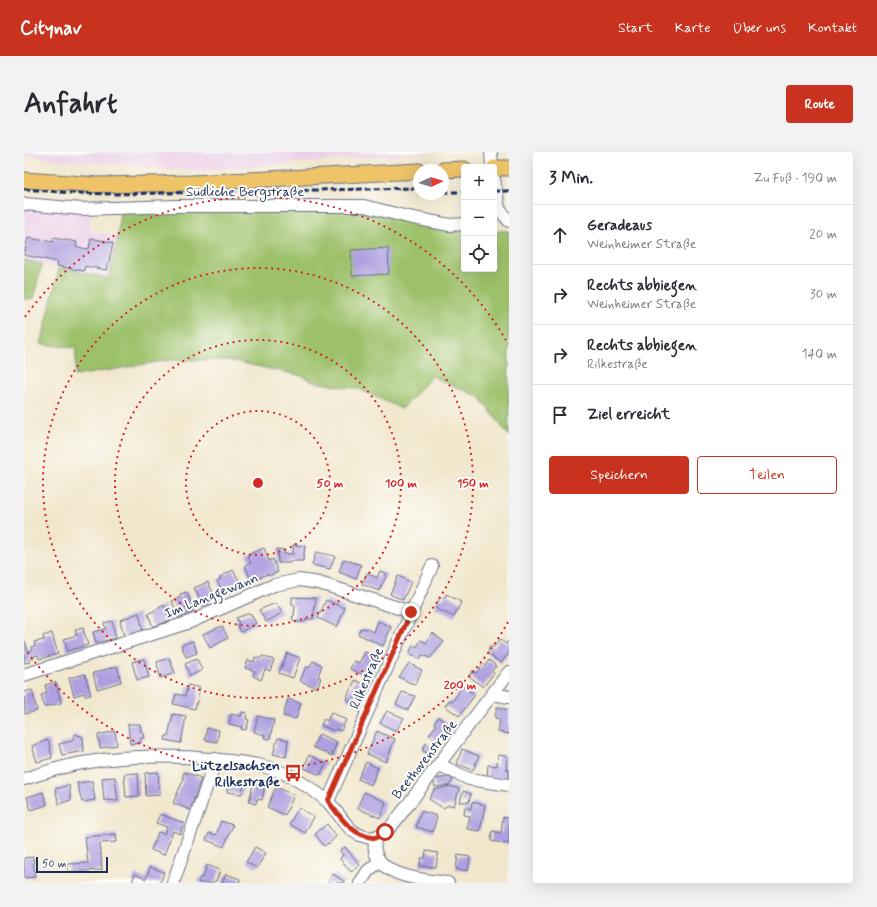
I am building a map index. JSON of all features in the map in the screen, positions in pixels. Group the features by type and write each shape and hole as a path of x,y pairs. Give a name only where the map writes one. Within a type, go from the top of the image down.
{"main road":[{"path":"497,167 509,168"},
{"path":"449,170 461,169"},
{"path":"24,180 99,185 191,183 413,171"}],"street":[{"path":"491,152 493,164"},
{"path":"497,197 499,219 509,227"},
{"name":"Südliche Bergstraße","path":"24,204 82,209 176,206 364,206 408,218 450,225 461,224"},
{"name":"Rilkestraße","path":"328,801 432,566"},
{"name":"Im Langgewann","path":"24,675 190,622 274,585 299,580 319,583 411,612"},
{"name":"Beethovenstraße","path":"375,838 390,827 440,765 509,672"},
{"path":"493,694 509,697"},
{"path":"24,779 81,763 129,756 189,756 249,762 290,776 328,801 351,830 366,837 375,838 375,850 380,861 391,870 410,878 448,883"},
{"path":"173,883 216,759"},
{"path":"440,765 469,779 509,785"},
{"path":"360,883 368,871 380,861"}],"shaded area":[{"path":"24,152 439,152 198,171 67,161 24,155"},
{"path":"24,206 90,212 90,231 118,236 109,278 24,260"}],"green space":[{"path":"120,210 351,210 461,228 461,272 497,272 497,231 509,231 509,436 480,397 432,376 402,409 359,389 313,382 303,376 228,360 169,360 75,376 76,348 41,344 59,268 109,278 118,236"},
{"path":"24,260 42,264 33,299 24,299"}],"building":[{"path":"28,238 53,242 53,238 77,242 76,247 89,249 91,238 113,243 107,270 85,266 84,271 57,266 58,262 24,255"},
{"path":"388,248 389,274 352,276 351,250"},
{"path":"293,545 305,546 303,561 278,563 277,549 284,550 283,554 293,554"},
{"path":"264,548 269,561 273,559 278,572 269,576 268,574 251,581 245,565 251,563 247,555"},
{"path":"316,552 335,556 330,569 312,565"},
{"path":"344,559 361,565 356,579 339,572"},
{"path":"233,570 242,586 224,595 217,581 221,579 220,577"},
{"path":"380,571 387,574 379,591 362,584 367,573 377,578"},
{"path":"398,576 411,582 403,600 390,594"},
{"path":"208,582 217,601 203,607 194,588"},
{"path":"187,592 194,611 178,618 172,601 181,597 180,594"},
{"path":"446,594 461,602 454,617 435,608 440,597 444,599"},
{"path":"292,597 316,598 313,619 306,619 305,622 294,622 292,617 294,616 295,605 292,605"},
{"path":"326,600 345,608 337,627 318,618"},
{"path":"276,603 282,613 266,622 259,610"},
{"path":"164,605 170,620 153,627 148,614"},
{"path":"139,613 143,631 124,636 120,620"},
{"path":"250,613 256,623 241,632 237,625 239,623 236,618"},
{"path":"112,621 116,638 96,643 93,632 106,629 104,623"},
{"path":"378,621 391,627 383,646 358,634 360,629 365,628 374,632"},
{"path":"222,626 228,638 210,648 203,634"},
{"path":"83,628 88,645 67,651 64,639 77,635 75,630"},
{"path":"52,633 58,654 39,659 38,655 34,656 34,658 30,659 30,662 24,663 24,639 28,651 32,650 31,647 35,646 34,642 44,640 43,636"},
{"path":"433,633 444,642 430,658 422,655 420,659 409,654 413,645 417,647 421,640 426,643"},
{"path":"500,639 506,644 509,640 509,653 501,663 488,654 489,647 494,647"},
{"path":"193,641 197,653 186,657 181,645"},
{"path":"365,652 378,656 369,677 350,669 354,661 359,663"},
{"path":"287,653 300,658 293,678 279,673"},
{"path":"262,656 274,660 270,671 265,669 261,680 253,676 255,671 245,668 248,660 254,662 255,657 260,659"},
{"path":"169,658 175,673 160,678 157,662"},
{"path":"144,659 149,677 137,680 132,662"},
{"path":"197,659 202,670 190,676 185,664"},
{"path":"489,660 496,666 492,671 494,673 483,687 469,676 473,671 476,673 483,664 485,666"},
{"path":"313,661 322,665 318,677 321,678 317,688 300,681 306,667 309,668"},
{"path":"409,663 422,670 415,685 399,677"},
{"path":"117,666 121,682 97,689 93,673"},
{"path":"85,674 91,695 85,696 84,693 74,696 69,678"},
{"path":"355,680 365,685 357,704 346,699"},
{"path":"56,682 61,703 44,707 41,695 47,693 45,685"},
{"path":"188,685 200,688 195,709 173,704 176,694 185,696"},
{"path":"463,686 475,695 459,716 445,706 449,700 452,702"},
{"path":"32,690 37,711 25,714 24,692"},
{"path":"402,692 415,696 408,710 396,704"},
{"path":"288,699 301,703 296,719 283,716"},
{"path":"497,707 509,710 509,734 498,732 500,719 495,718"},
{"path":"387,711 404,718 396,731 380,723"},
{"path":"242,712 247,713 246,719 249,720 246,730 241,729 242,727 229,724 231,714 241,716"},
{"path":"331,712 346,720 341,731 336,729 334,731 321,725 324,719 327,721"},
{"path":"173,714 186,716 181,743 165,740 166,736 168,736"},
{"path":"258,716 274,720 270,739 264,738 265,735 254,732"},
{"path":"438,717 450,725 438,742 429,735 436,725 434,724"},
{"path":"128,724 140,724 141,732 143,732 144,738 141,738 141,743 130,744"},
{"path":"207,728 219,730 217,742 205,740"},
{"path":"115,731 117,745 100,748 98,735"},
{"path":"377,731 395,739 386,762 367,754"},
{"path":"75,734 83,737 84,751 62,755 59,744 72,741"},
{"path":"319,734 337,742 332,756 313,747"},
{"path":"278,738 288,740 286,757 273,754"},
{"path":"47,740 49,741 52,758 37,762 32,746"},
{"path":"426,743 434,749 430,755 422,750"},
{"path":"462,749 479,756 473,770 457,764"},
{"path":"309,755 326,763 320,775 304,768"},
{"path":"498,755 507,756 506,769 509,770 509,780 487,777 488,765 497,766"},
{"path":"366,762 378,768 371,785 358,779"},
{"path":"158,772 160,795 146,796 145,773"},
{"path":"184,772 201,778 190,810 173,803 184,778 182,778"},
{"path":"138,773 139,796 126,797 124,774"},
{"path":"115,777 118,801 104,800 102,778"},
{"path":"453,778 450,785 435,787 433,779"},
{"path":"228,779 244,782 242,794 227,792"},
{"path":"92,781 95,800 82,802 77,783"},
{"path":"253,784 265,786 262,800 257,799 256,804 249,802"},
{"path":"69,785 71,800 59,804 55,789"},
{"path":"450,786 459,789 454,806 449,805 443,808 429,799 434,790"},
{"path":"276,787 294,795 285,815 267,807"},
{"path":"463,791 471,794 469,802 460,802"},
{"path":"43,792 47,805 31,810 27,797"},
{"path":"364,792 386,802 380,818 357,808"},
{"path":"472,802 485,805 480,831 467,829 470,816 464,815 465,807 471,809"},
{"path":"299,808 314,817 305,833 289,824"},
{"path":"421,811 437,816 433,832 416,827"},
{"path":"160,814 184,823 180,834 173,831 164,855 151,850 158,832 164,834 167,827 156,823"},
{"path":"503,817 509,818 509,844 491,841 492,831 501,833"},
{"path":"221,821 233,825 224,847 206,840 209,833 216,835"},
{"path":"327,824 336,836 329,844 328,843 324,846 315,834"},
{"path":"116,834 117,842 100,843 102,870 68,872 68,864 88,863 85,837"},
{"path":"255,847 266,853 257,868 246,862"},
{"path":"345,847 360,865 351,872 340,859 343,855 340,851"},
{"path":"426,851 438,853 436,867 420,866 421,858 425,858"},
{"path":"458,855 470,857 468,871 456,869"},
{"path":"33,857 35,877 24,878 24,858"},
{"path":"207,865 220,870 216,881 213,883 198,883 200,877 203,878"},
{"path":"150,867 164,872 160,883 132,882 135,874 146,879"},
{"path":"226,874 240,879 239,883 222,883"},
{"path":"333,874 345,882 328,883"}],"railway":[{"path":"24,189 73,193 114,194 413,188"},
{"path":"497,191 509,191"},
{"path":"449,192 461,192"}],"place":[{"name":"Lützelsachsen Rilkestraße","path":"293,773"}],"route":[{"path":"385,832 375,838 358,834 351,830 328,801 365,720 411,612"}]}
